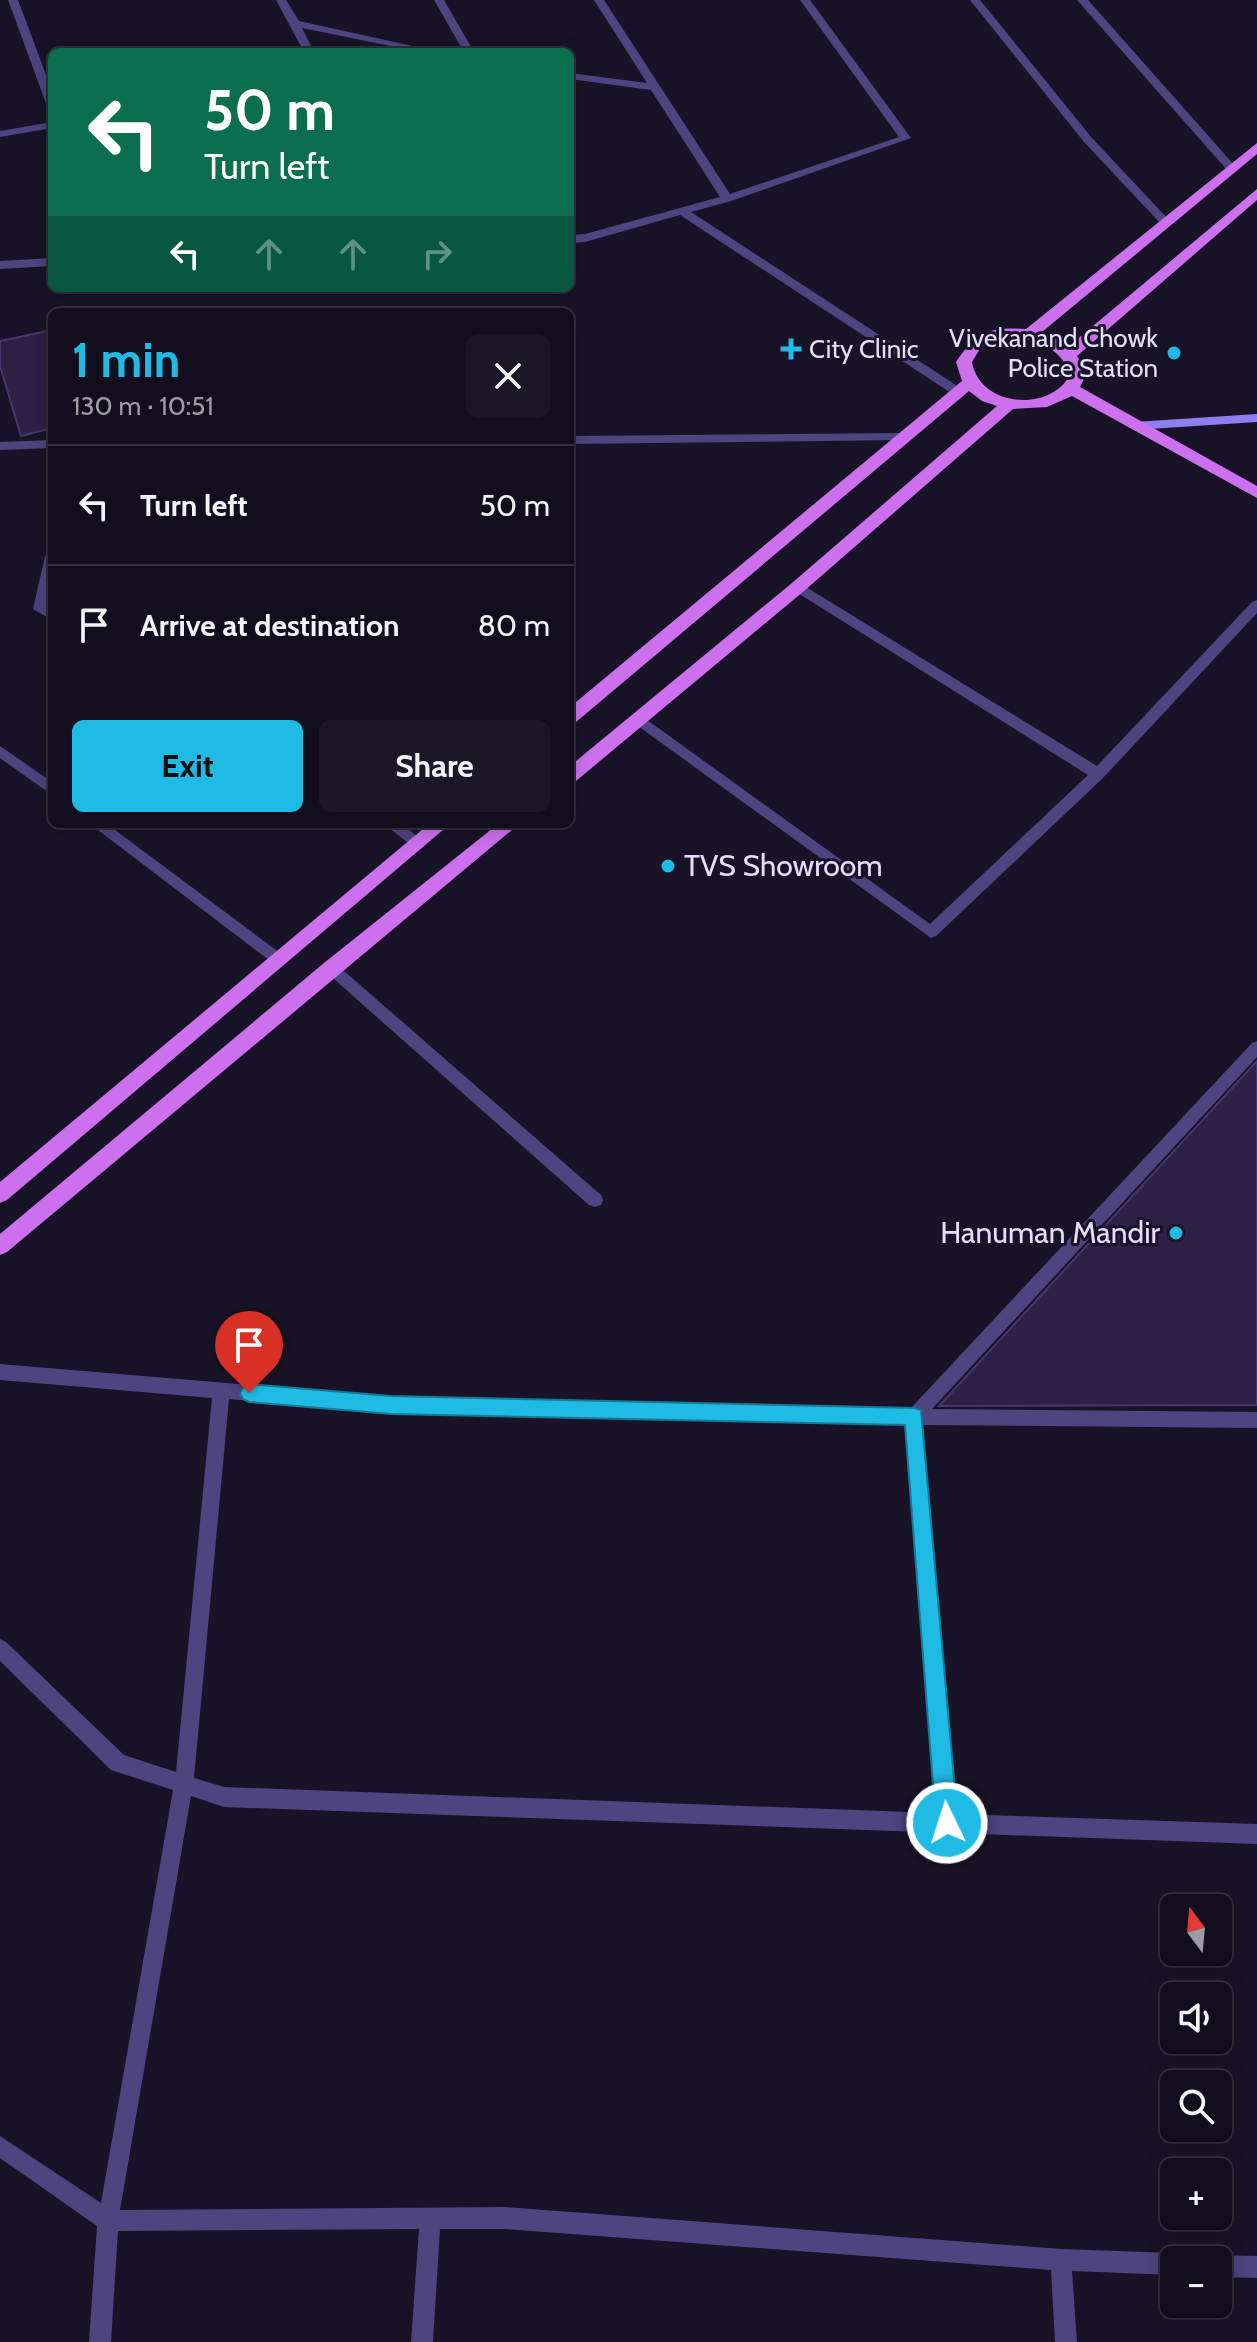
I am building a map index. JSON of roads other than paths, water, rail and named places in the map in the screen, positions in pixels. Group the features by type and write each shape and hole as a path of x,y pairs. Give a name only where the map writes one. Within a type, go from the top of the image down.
{"main road":[{"path":"1031,333 1257,147"},
{"path":"1070,354 1257,193"},
{"path":"1000,333 1031,333 1055,341 1070,354 1079,373 1071,389 1056,400 1033,405 1009,404 964,387 964,362 976,344 1000,333"},
{"path":"574,714 964,387"},
{"path":"1071,389 1257,493"},
{"path":"574,773 798,587 1009,404"},
{"path":"1134,426 1257,418"},
{"path":"0,1194 436,828"},
{"path":"0,1246 331,968 505,828"}],"street":[{"path":"13,0 48,95"},
{"path":"281,0 307,48"},
{"path":"439,0 467,48"},
{"path":"599,0 727,199"},
{"path":"574,239 727,199 906,138 805,0"},
{"path":"975,0 1088,140 1165,222"},
{"path":"1082,0 1231,168"},
{"path":"295,23 416,48"},
{"path":"574,77 655,87"},
{"path":"0,134 48,126"},
{"path":"683,212 964,387"},
{"path":"0,265 48,262"},
{"path":"574,440 903,437"},
{"path":"0,446 48,444"},
{"path":"48,574 40,609 48,613"},
{"path":"798,587 1098,774"},
{"path":"638,721 931,932 1098,774 1257,605"},
{"path":"0,751 48,787"},
{"path":"102,828 279,960"},
{"path":"397,828 418,843"},
{"path":"331,968 595,1200"},
{"path":"947,1823 914,1417 1257,1047"},
{"path":"0,1372 391,1405 914,1417 1257,1420"},
{"path":"100,2342 108,2221 184,1784 221,1390"},
{"path":"0,1648 118,1763 224,1797 1257,1834"},
{"path":"0,2146 108,2221 505,2218 1061,2260 1160,2264"},
{"path":"422,2342 430,2219"},
{"path":"1061,2260 1066,2342"},
{"path":"1232,2266 1257,2267"}],"place":[{"name":"City Clinic","path":"791,349"},
{"name":"Vivekanand Chowk Police Station","path":"1174,353"},
{"name":"TVS Showroom","path":"668,866"},
{"name":"Hanuman Mandir","path":"1176,1233"}]}
